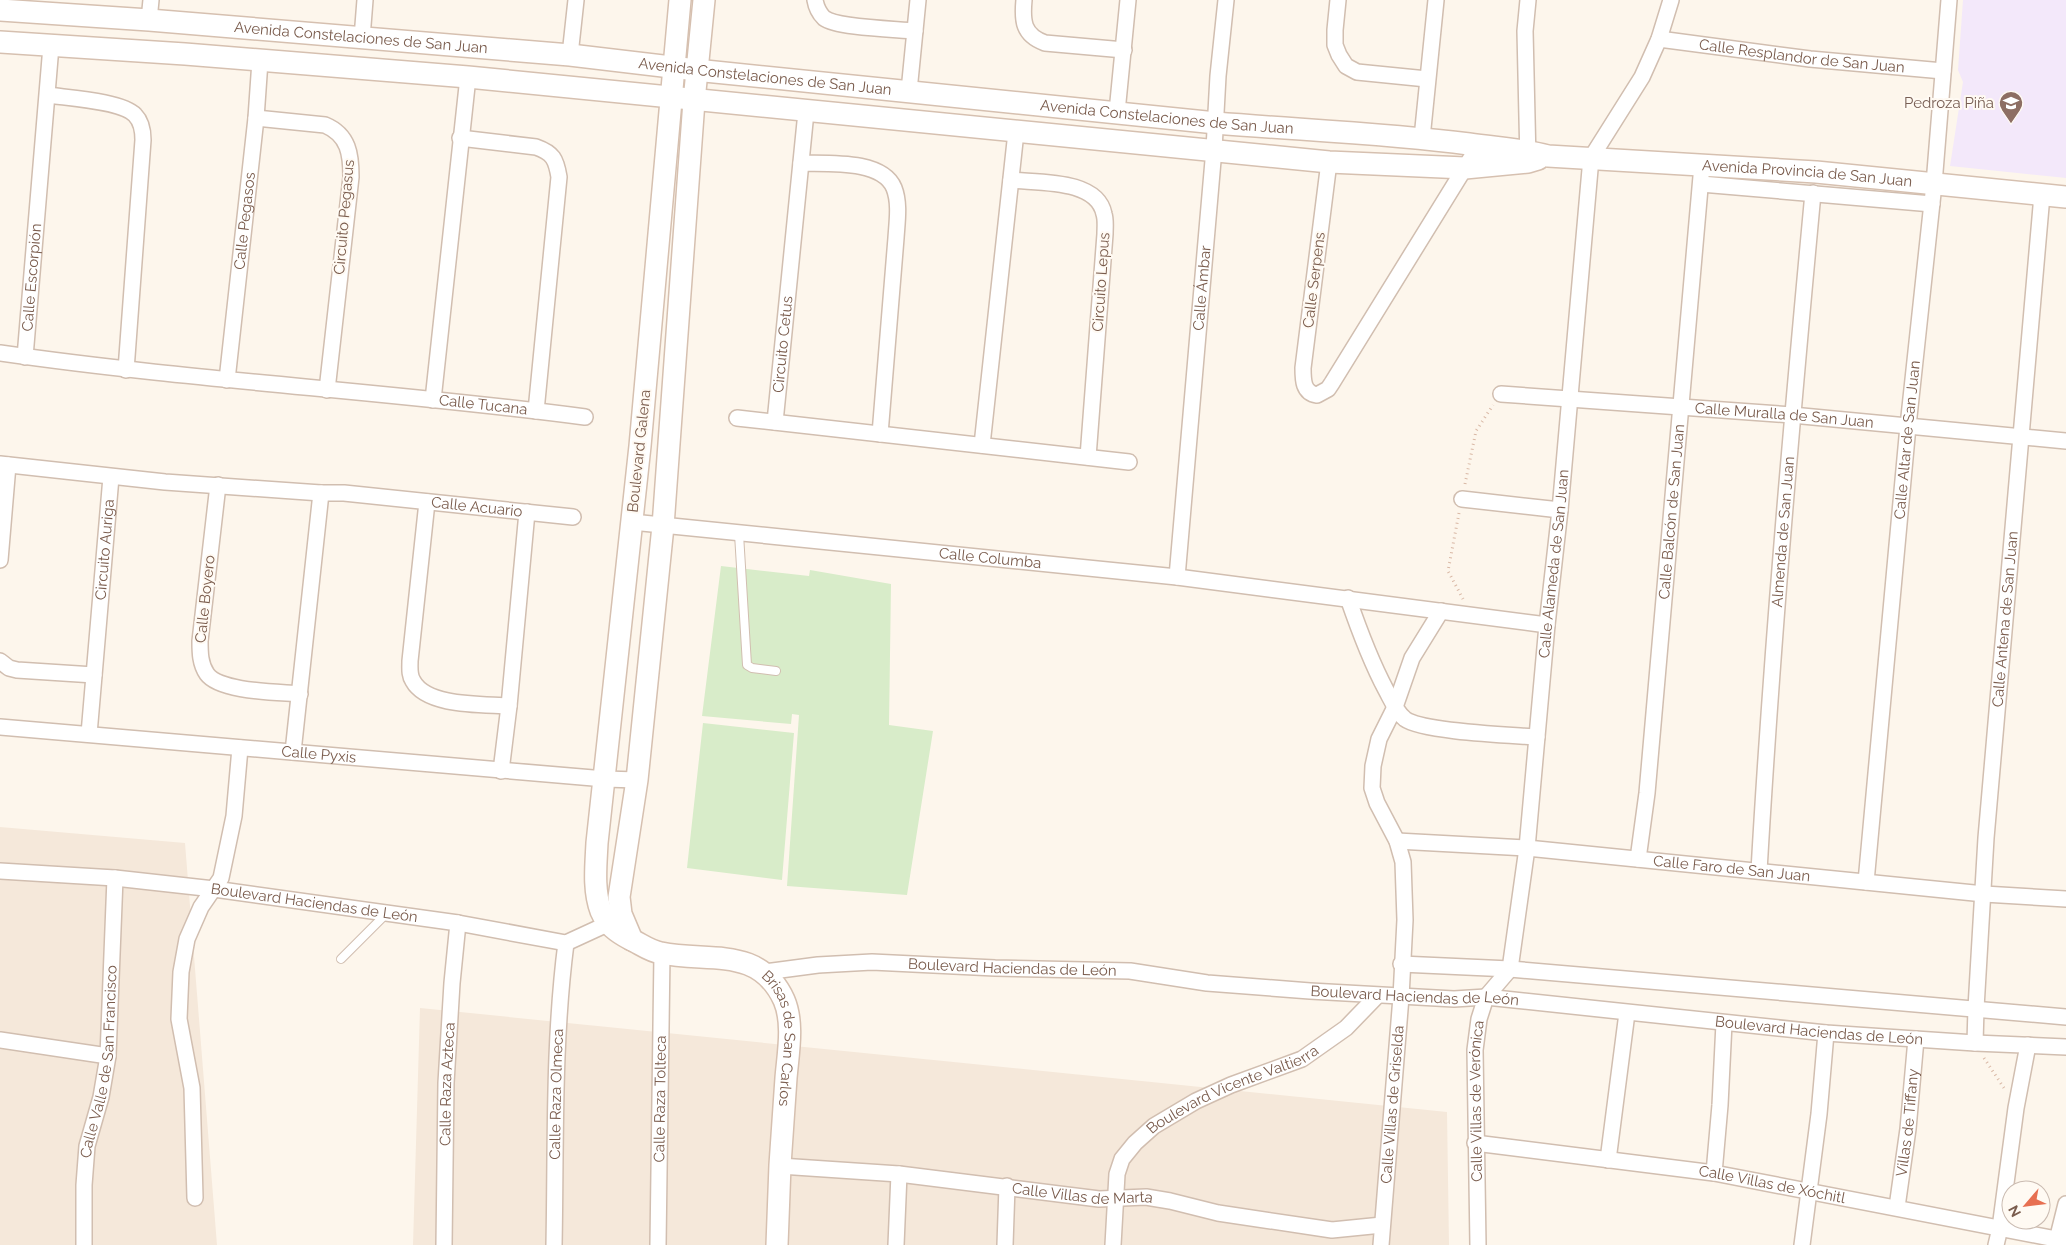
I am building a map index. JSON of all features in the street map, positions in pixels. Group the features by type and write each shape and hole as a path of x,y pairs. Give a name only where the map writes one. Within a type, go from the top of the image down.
{"street":[{"path":"362,38 366,0"},
{"path":"570,55 576,0"},
{"name":"Boulevard Galena","path":"598,902 597,843 632,522 680,0"},
{"name":"Boulevard Galena","path":"616,913 637,780 663,526 694,101 704,0"},
{"path":"814,0 824,18 837,23 915,31"},
{"path":"909,92 918,0"},
{"path":"1024,0 1024,24 1035,39 1045,43 1124,50"},
{"path":"1116,112 1128,0"},
{"name":"Calle Ámbar","path":"1177,577 1214,149 1218,76 1226,0"},
{"path":"1338,0 1334,30 1335,45 1346,66 1357,72 1427,78"},
{"path":"1422,138 1436,0"},
{"path":"1528,0 1525,31 1528,157"},
{"path":"1591,158 1642,77 1660,39 1671,0"},
{"name":"Calle Altar de San Juan","path":"1866,882 1908,426 1933,194 1948,0"},
{"name":"Avenida Constelaciones de San Juan","path":"0,10 150,10 362,38 570,55 674,68 1216,123 1422,138 1479,145 1528,157"},
{"name":"Calle Resplandor de San Juan","path":"1660,39 1810,59 1943,71"},
{"name":"Avenida Constelaciones de San Juan","path":"0,42 468,77 694,101 1214,149 1330,162 1465,168 1528,157"},
{"name":"Calle Escorpión","path":"25,357 51,46"},
{"name":"Calle Pegasos","path":"227,380 256,118 260,61"},
{"name":"Calle Tucana","path":"460,138 536,147 547,151 554,158 557,165 559,177 536,411 433,400 460,138 468,77"},
{"path":"48,95 122,106 136,116 141,124 143,140 126,370"},
{"name":"Circuito Cetus","path":"775,422 806,112"},
{"name":"Circuito Pegasus","path":"256,118 325,125 335,129 348,146 351,161 350,178 327,390"},
{"path":"982,445 1016,132"},
{"path":"1465,168 1479,145"},
{"name":"Avenida Provincia de San Juan","path":"1528,157 1591,158 1702,175 1816,172 1933,194 2066,197"},
{"name":"Calle Alameda de San Juan","path":"1510,969 1527,848 1547,624 1560,510 1591,158"},
{"name":"Calle Serpens","path":"1330,162 1303,368 1303,381 1306,390 1312,394 1322,394 1332,383 1465,168"},
{"path":"801,164 872,168 887,177 894,188 898,206 880,434"},
{"path":"1702,175 1813,193 1933,194"},
{"name":"Calle Balcón de San Juan","path":"1638,859 1648,793 1680,406 1702,175"},
{"name":"Circuito Lepus","path":"1011,180 1068,186 1086,191 1098,199 1104,214 1105,234 1088,457"},
{"name":"Almenda de San Juan","path":"1759,870 1792,415 1813,193"},
{"name":"Calle Antena de San Juan","path":"1975,1043 1987,829 2042,195"},
{"path":"0,353 126,370 433,400"},
{"name":"Calle Muralla de San Juan","path":"1501,394 1792,415 2066,441"},
{"path":"536,411 585,417"},
{"path":"738,418 1129,462"},
{"path":"0,560 4,464 111,477 321,494 344,493 427,502"},
{"name":"Circuito Auriga","path":"89,734 111,477"},
{"name":"Calle Boyero","path":"218,485 200,641 200,655 204,667 208,675 218,683 234,687 300,694"},
{"path":"293,752 321,494"},
{"path":"1462,500 1560,510"},
{"name":"Calle Acuario","path":"501,770 509,706 527,512 427,502 410,674 420,689 439,700 509,706"},
{"path":"527,512 573,517"},
{"name":"Calle Columba","path":"632,522 1177,577 1547,624"},
{"path":"1348,598 1362,639 1395,706 1405,719 1415,723 1463,731 1537,737"},
{"name":"Calle Villas de Griselda","path":"1381,1245 1401,997 1401,964 1405,920 1403,862 1397,841 1377,803 1372,788 1373,766 1379,739 1395,706 1412,658 1442,611"},
{"path":"0,661 9,668 16,670 94,675"},
{"name":"Calle Pyxis","path":"0,727 605,780 637,780"},
{"path":"195,1198 192,1088 179,1019 180,972 187,939 201,907 221,878 230,843 234,816 240,748"},
{"name":"Calle Faro de San Juan","path":"1397,841 1527,848 1984,894 2066,899"},
{"name":"Boulevard Haciendas de León","path":"0,871 115,878 214,890 458,923 566,943"},
{"name":"Calle Valle de San Francisco","path":"84,1245 84,1185 87,1146 101,1098 108,1056 115,878"},
{"name":"Brisas de San Carlos","path":"598,902 616,913 632,940 649,950 662,954 722,958 740,962 765,972 778,987 785,1002 789,1022 789,1044 780,1166 777,1245"},
{"path":"566,943 616,913"},
{"name":"Calle Raza Azteca","path":"444,1245 446,1083 458,923"},
{"name":"Calle Raza Olmeca","path":"554,1245 556,1087 560,983 566,943"},
{"name":"Calle Raza Tolteca","path":"658,1245 662,954"},
{"name":"Boulevard Haciendas de León","path":"765,972 818,965 872,962 995,968 1130,971 1207,983 1377,996 1454,999 1486,997 1826,1032 1975,1043 2066,1047"},
{"name":"Boulevard Haciendas de León","path":"1401,964 1510,969 2066,1017"},
{"name":"Calle Villas de Verónica","path":"1478,1245 1475,1050 1479,1019 1486,997 1510,969"},
{"name":"Boulevard Vicente Valtierra","path":"1113,1245 1114,1199 1117,1174 1122,1159 1135,1142 1154,1126 1205,1097 1302,1058 1346,1028 1377,996"},
{"path":"1608,1160 1627,1013"},
{"path":"1714,1172 1724,1023"},
{"path":"1802,1245 1819,1114 1826,1032"},
{"name":"Villas de Tiffany","path":"1897,1207 1908,1130 1916,1039"},
{"path":"0,1040 108,1056"},
{"path":"1996,1245 2000,1228 2016,1108 2028,1045"},
{"name":"Calle Villas de Xóchitl","path":"1476,1144 1714,1172 2062,1241"},
{"name":"Calle Villas de Marta","path":"780,1166 899,1174 1007,1186 1082,1197 1114,1199 1146,1197 1218,1213 1332,1230 1382,1225"},
{"path":"896,1245 899,1174"},
{"path":"1005,1245 1007,1186"},
{"path":"2062,1241 2066,1204"}],"lane":[{"path":"739,534 747,665 752,668 776,672"},
{"path":"341,959 386,913"}],"path":[{"path":"1975,1043 2016,1108"}],"shaded area":[{"name":"Pedroza Piña","path":"1963,0 2066,0 2066,178 1950,166 1963,82 1958,70"},
{"path":"0,827 185,843 217,1245 0,1245"},
{"path":"420,1008 1447,1112 1449,1245 413,1245"}],"green space":[{"path":"721,566 809,576 810,570 891,584 889,725 933,731 907,895 787,886 799,715 792,714 791,724 702,716"},
{"path":"703,723 794,733 782,880 687,868"}],"place":[{"name":"Pedroza Piña","path":"2011,124"}]}
